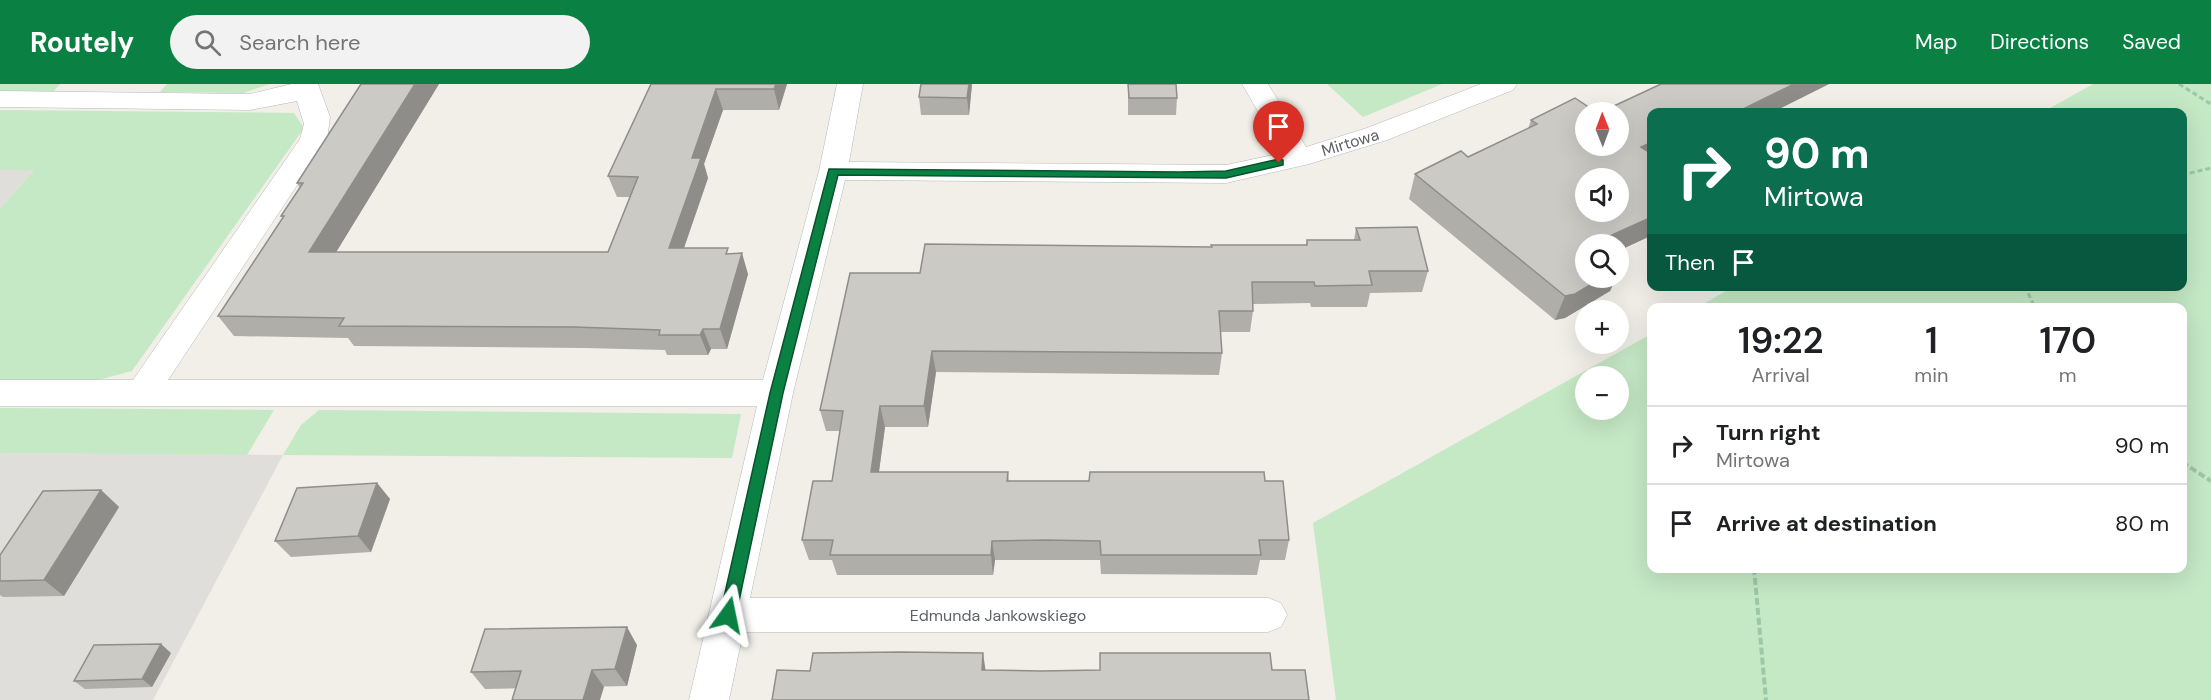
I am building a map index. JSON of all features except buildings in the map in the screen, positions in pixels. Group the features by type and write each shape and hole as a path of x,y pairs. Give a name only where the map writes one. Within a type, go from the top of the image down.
{"street":[{"path":"709,700 776,393 833,171 850,84"},
{"path":"1255,84 1299,158"},
{"name":"Mirtowa","path":"833,171 1179,176 1226,174 1299,158 1377,134 1504,84"},
{"path":"0,99 250,102 306,87 317,116 317,131 313,140 143,391"},
{"path":"0,393 143,391 776,393"},
{"name":"Edmunda Jankowskiego","path":"728,615 1268,615"}],"path":[{"path":"2179,84 2210,104"},
{"path":"2187,174 2211,168"},
{"path":"2187,465 2211,481"},
{"path":"1754,573 1766,700"}],"shaded area":[{"path":"0,170 34,170 0,209"},
{"path":"0,453 283,455 153,700 0,700"}],"green space":[{"path":"0,84 60,84 54,91 0,91"},
{"path":"167,84 270,84 243,93 160,92"},
{"path":"1327,84 1442,84 1363,117"},
{"path":"2093,84 2211,84 2211,700 1336,700 1313,523 1575,376 1575,420 1629,420 1629,366 1594,366 1615,354 1629,354 1629,346 1647,336 1647,573 2187,573 2187,303 1705,303 1726,291 2187,291 2187,108 2050,108"},
{"path":"0,110 294,113 304,128 132,371 90,382 0,381 0,209 34,170 0,170"},
{"path":"0,408 274,410 247,455 0,453"},
{"path":"319,410 741,414 732,458 283,455 301,425"}],"route":[{"path":"728,615 776,393 833,171 1179,176 1226,174 1279,163"}]}
